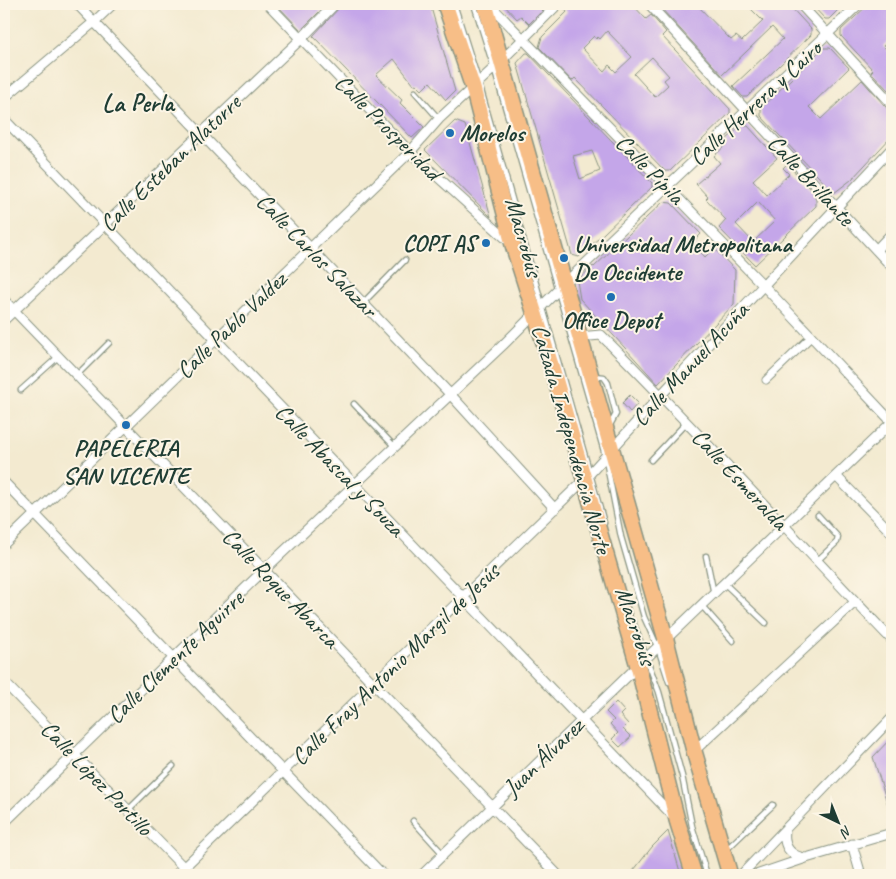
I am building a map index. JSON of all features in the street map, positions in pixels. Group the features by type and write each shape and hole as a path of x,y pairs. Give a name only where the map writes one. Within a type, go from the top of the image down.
{"main road":[{"name":"Calzada Independencia Norte","path":"445,4 476,85 513,245 540,310 642,662 677,820 694,875"},
{"name":"Calzada Independencia Norte","path":"485,4 497,65 561,288 591,375 606,430 608,452 730,875"}],"street":[{"name":"Calle Carlos Salazar","path":"77,4 450,394 555,509"},
{"path":"4,98 113,4"},
{"name":"Calle Prosperidad","path":"268,4 410,152 513,245"},
{"name":"Calle Esteban Alatorre","path":"4,320 302,38 335,4"},
{"name":"Calle Pípila","path":"489,4 668,186 892,422"},
{"name":"Calle Pablo Valdez","path":"4,544 410,152 439,119 558,4"},
{"name":"Calle Brillante","path":"649,4 892,267"},
{"path":"800,4 892,104"},
{"name":"Calle Herrera y Cairo","path":"561,288 859,4"},
{"name":"Calle Abascal y Souza","path":"4,119 677,820"},
{"name":"Calle Manuel Acuña","path":"608,452 892,148"},
{"path":"876,250 892,233"},
{"name":"Calle Clemente Aguirre","path":"4,823 175,659 264,570 355,486 561,288"},
{"name":"Calle Roque Abarca","path":"4,300 558,875"},
{"name":"Calle Esmeralda","path":"579,337 601,336 661,395 892,640"},
{"path":"766,380 812,336"},
{"name":"Juan Álvarez","path":"422,875 892,422"},
{"name":"Calle Fray Antonio Margil de Jesús","path":"176,875 555,509 608,452"},
{"path":"836,476 892,534"},
{"path":"4,482 383,875"},
{"path":"694,751 855,602"},
{"name":"Calle López Portillo","path":"4,682 191,875"},
{"path":"741,875 892,718"},
{"path":"785,831 786,847 798,857 806,858"},
{"path":"756,875 892,833"},
{"path":"852,844 861,875"}],"lane":[{"name":"Macrobús","path":"454,4 540,310"},
{"path":"474,4 497,65"},
{"path":"414,92 439,119"},
{"path":"362,302 405,260"},
{"name":"Macrobús","path":"561,288 608,452"},
{"path":"76,376 110,343"},
{"path":"21,390 58,357"},
{"path":"354,404 395,447"},
{"path":"650,460 686,422"},
{"path":"587,476 606,532"},
{"path":"817,561 837,542 838,537 818,515"},
{"path":"706,556 714,594"},
{"path":"725,584 766,623"},
{"path":"702,606 733,641"},
{"name":"Macrobús","path":"630,612 642,662 659,692 706,875"},
{"name":"Macrobús","path":"662,644 671,688"},
{"path":"677,707 724,875"},
{"path":"128,810 173,766"},
{"path":"723,852 773,805"},
{"path":"413,821 443,854"}],"building":[{"path":"276,4 327,4 301,30"},
{"path":"341,4 430,4 455,91 446,100 430,82 422,90 416,84 414,85 394,59 376,75 402,100 400,103 424,127 412,138 313,36"},
{"path":"503,4 549,4 529,24 521,16 517,19"},
{"path":"564,4 632,4 646,19 651,15 666,32 662,36 730,109 730,113 670,171 665,171 575,78 572,81 539,47 542,37 567,12 563,7","holes":["607,31 632,57 616,72 609,65 604,71 582,48 594,36 596,39 598,37 600,39","652,57 669,76 664,80 668,85 655,97 634,74"]},
{"path":"663,4 685,4 689,8 696,4 731,40 736,36 742,41 763,21 746,4 788,4 811,29 811,35 747,97 743,97 733,86 783,39 772,27 722,75 660,7"},
{"path":"811,4 844,4 829,19 825,19"},
{"path":"869,4 892,4 892,37 883,46 892,55 892,88 889,91 871,72 873,70 841,36 841,30"},
{"path":"823,48 830,48 849,68 809,107 821,119 862,80 892,114 892,136 851,180 834,193 761,116 761,108"},
{"path":"528,53 652,183 652,187 579,257 572,255 517,63","holes":["592,151 600,171 580,179 573,156"]},
{"path":"455,121 465,125 491,217 425,150"},
{"path":"741,126 748,126 777,158 753,180 767,195 789,174 783,168 787,164 813,191 816,200 816,206 755,265 719,228 726,220 706,199 708,197 696,184 720,163 714,156 727,144 725,141","holes":["758,202 775,221 753,242 736,224"]},
{"path":"663,202 671,203 701,234 692,243 705,257 714,248 735,270 734,304 658,384 580,299 577,281"},
{"path":"630,395 638,403 630,412 622,403"},
{"path":"616,702 624,711 620,715 628,724 623,729 631,737 620,747 612,739 618,733 610,724 614,720 606,712"},
{"path":"892,737 892,812 890,812 873,757"},
{"path":"668,831 681,875 630,875 652,847"}],"place":[{"name":"Morelos","path":"450,133"},
{"name":"COPI AS","path":"486,243"},
{"name":"Universidad Metropolitana De Occidente","path":"564,258"},
{"name":"Office Depot","path":"611,297"},
{"name":"PAPELERIA SAN VICENTE","path":"126,425"}],"district":[{"name":"La Perla","path":"138,102"}]}
